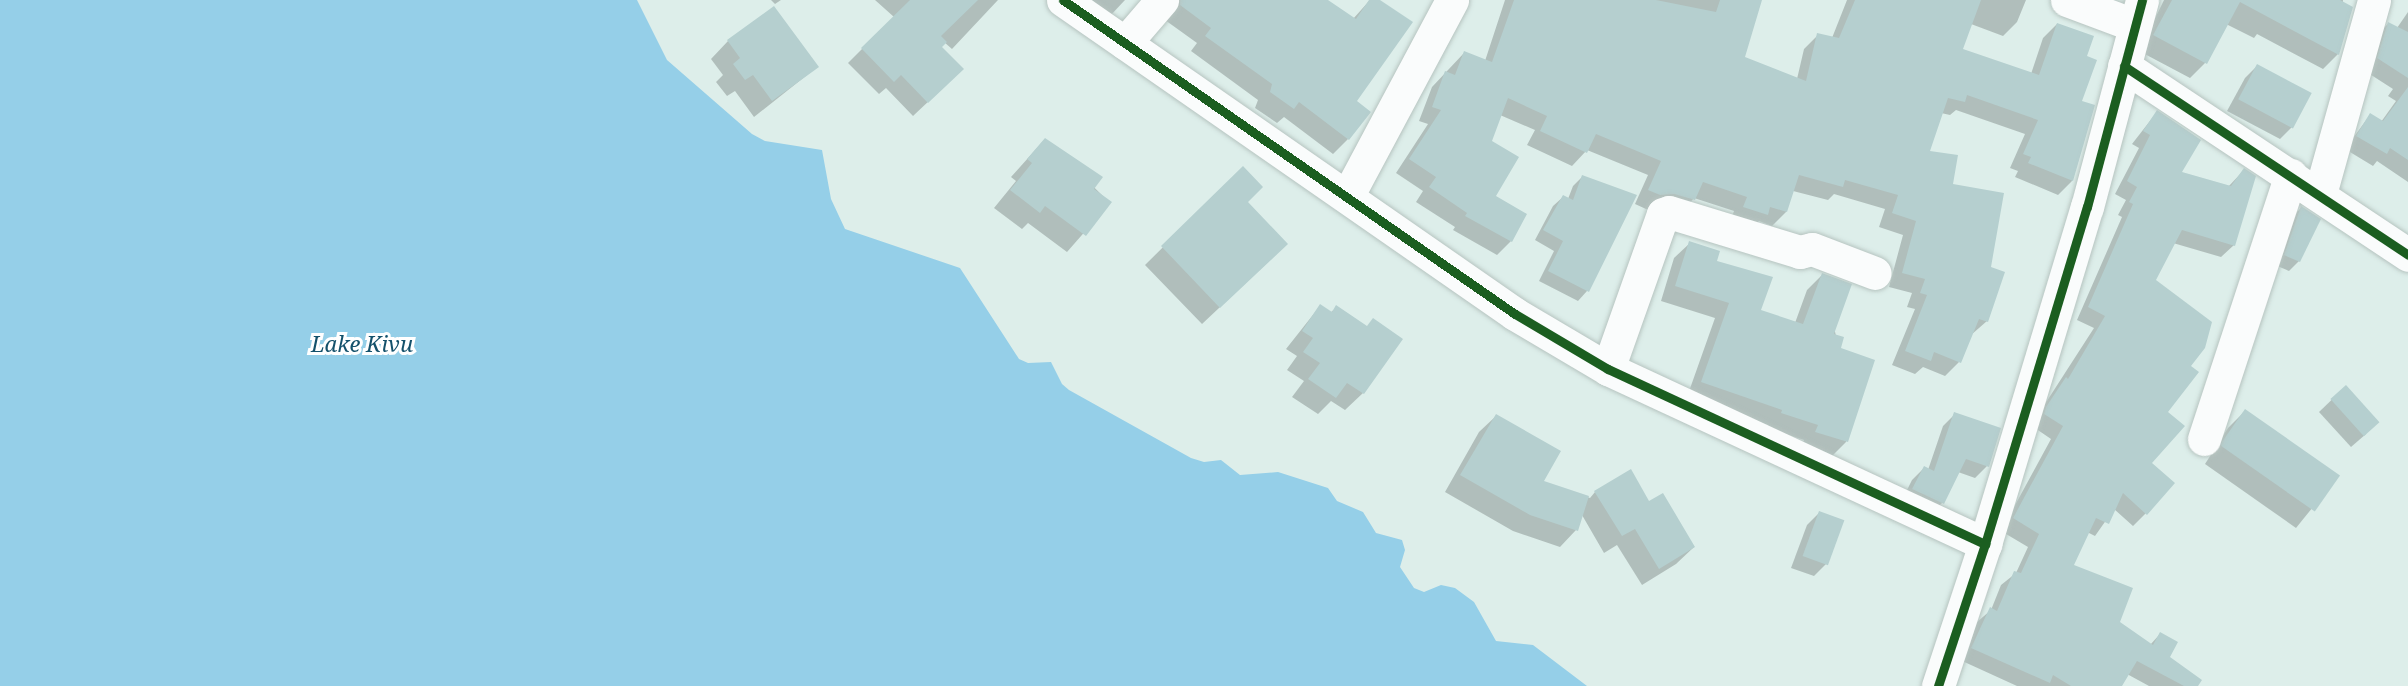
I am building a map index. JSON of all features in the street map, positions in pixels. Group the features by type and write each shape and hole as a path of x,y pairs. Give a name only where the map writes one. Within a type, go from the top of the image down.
{"street":[{"path":"1063,0 1348,195 1515,314 1608,369 1985,544"},
{"path":"1125,43 1162,0"},
{"path":"1348,195 1452,0"},
{"path":"1938,686 1985,544 2087,207 2138,13 2067,0"},
{"path":"2320,194 2374,0"},
{"path":"2124,66 2320,194 2408,255"},
{"path":"2204,439 2291,175"},
{"path":"1608,369 1663,214 1669,212 1800,252 1812,249 1875,273"}],"water":[{"name":"Lake Kivu","path":"0,0 637,0 667,60 752,134 765,141 822,150 831,199 845,229 960,268 1019,359 1028,363 1051,362 1062,384 1069,390 1191,458 1204,462 1221,460 1240,475 1278,472 1328,488 1337,501 1363,512 1376,533 1402,540 1405,550 1400,567 1414,588 1424,592 1441,585 1455,588 1474,602 1496,641 1533,645 1587,686 0,686"}],"building":[{"path":"910,0 978,0 941,36 947,42 942,47 964,69 928,103 901,75 894,82 861,48"},
{"path":"1180,0 1328,0 1356,19 1369,0 1380,0 1413,22 1357,101 1371,112 1349,140 1299,102 1294,109 1270,92 1272,84 1205,36 1211,28 1180,5"},
{"path":"1514,0 1656,0 1716,12 1720,0 1762,0 1745,57 1806,81 1817,33 1839,38 1855,0 1981,0 1963,49 2039,75 2057,23 2094,36 2087,56 2097,60 2082,101 2095,105 2073,181 2028,163 2031,157 2023,154 2038,120 1967,95 1965,102 1948,98 1930,151 1958,155 1953,184 2004,193 1991,267 2005,272 1988,322 1979,319 1961,363 1934,352 1931,361 1905,351 1927,295 1920,293 1925,279 1902,273 1916,221 1892,213 1898,195 1845,180 1843,187 1799,175 1787,212 1770,207 1768,215 1743,207 1747,197 1703,182 1695,200 1674,194 1660,195 1648,190 1661,161 1596,134 1587,153 1540,131 1547,116 1508,98 1492,141 1519,157 1496,196 1527,214 1512,242 1465,216 1467,213 1429,187 1436,177 1409,159 1441,110 1432,107 1445,71 1455,75 1464,51 1492,62"},
{"path":"2172,0 2340,0 2353,7 2339,55 2240,2 2207,64 2153,35"},
{"path":"774,6 819,67 772,101 753,75 745,80 733,64 740,58 727,40"},
{"path":"2388,22 2408,32 2408,78 2377,58"},
{"path":"2257,64 2312,93 2293,128 2238,99"},
{"path":"2408,87 2408,160 2390,148 2387,154 2356,136 2370,113 2383,121"},
{"path":"2157,110 2201,140 2182,172 2231,186 2244,168 2256,176 2235,246 2182,230 2156,280 2212,322 2205,348 2191,366 2199,372 2168,412 2185,426 2152,463 2175,483 2147,515 2123,493 2109,524 2096,518 2074,565 2133,588 2120,622 2153,645 2160,632 2178,642 2170,657 2202,680 2198,686 2184,686 2137,661 2122,686 2071,686 2053,675 2050,683 1971,648 1990,607 1997,611 2014,571 2021,573 2039,534 2013,518 2063,426 2044,414 2046,407 2066,377 2068,379 2105,316 2088,307 2133,204 2129,202 2137,187 2127,181 2150,135 2143,131"},
{"path":"1045,138 1103,177 1094,189 1112,202 1086,236 1045,206 1040,213 1010,190 1032,163 1027,159"},
{"path":"1243,166 1263,187 1248,202 1288,244 1220,308 1161,246"},
{"path":"1582,175 1637,195 1589,292 1548,271 1563,241 1543,230 1563,195 1573,200"},
{"path":"2301,206 2321,219 2300,262 2284,255"},
{"path":"1689,241 1720,251 1717,261 1773,277 1761,310 1803,324 1822,273 1852,284 1834,334 1844,337 1841,348 1875,360 1848,442 1815,432 1818,425 1781,413 1782,410 1701,382 1729,303 1675,286"},
{"path":"1320,304 1332,312 1336,305 1367,326 1373,318 1403,339 1364,394 1347,383 1336,398 1308,379 1320,363 1303,352 1313,338 1302,331"},
{"path":"2346,385 2379,422 2364,436 2330,399"},
{"path":"2245,409 2340,476 2315,512 2220,445"},
{"path":"1954,412 2001,428 1989,467 1966,459 1944,504 1912,489 1924,466 1934,471"},
{"path":"1496,414 1561,451 1544,481 1589,496 1578,531 1530,515 1460,475"},
{"path":"1631,469 1649,501 1663,493 1695,547 1659,569 1635,529 1622,536 1594,491"},
{"path":"1819,511 1844,520 1828,565 1803,556"}],"cycle path":[{"path":"1063,0 1515,314 1608,369 1985,544"},
{"path":"1938,686 1985,544 2087,207 2142,0"},
{"path":"2124,66 2408,255"}]}
